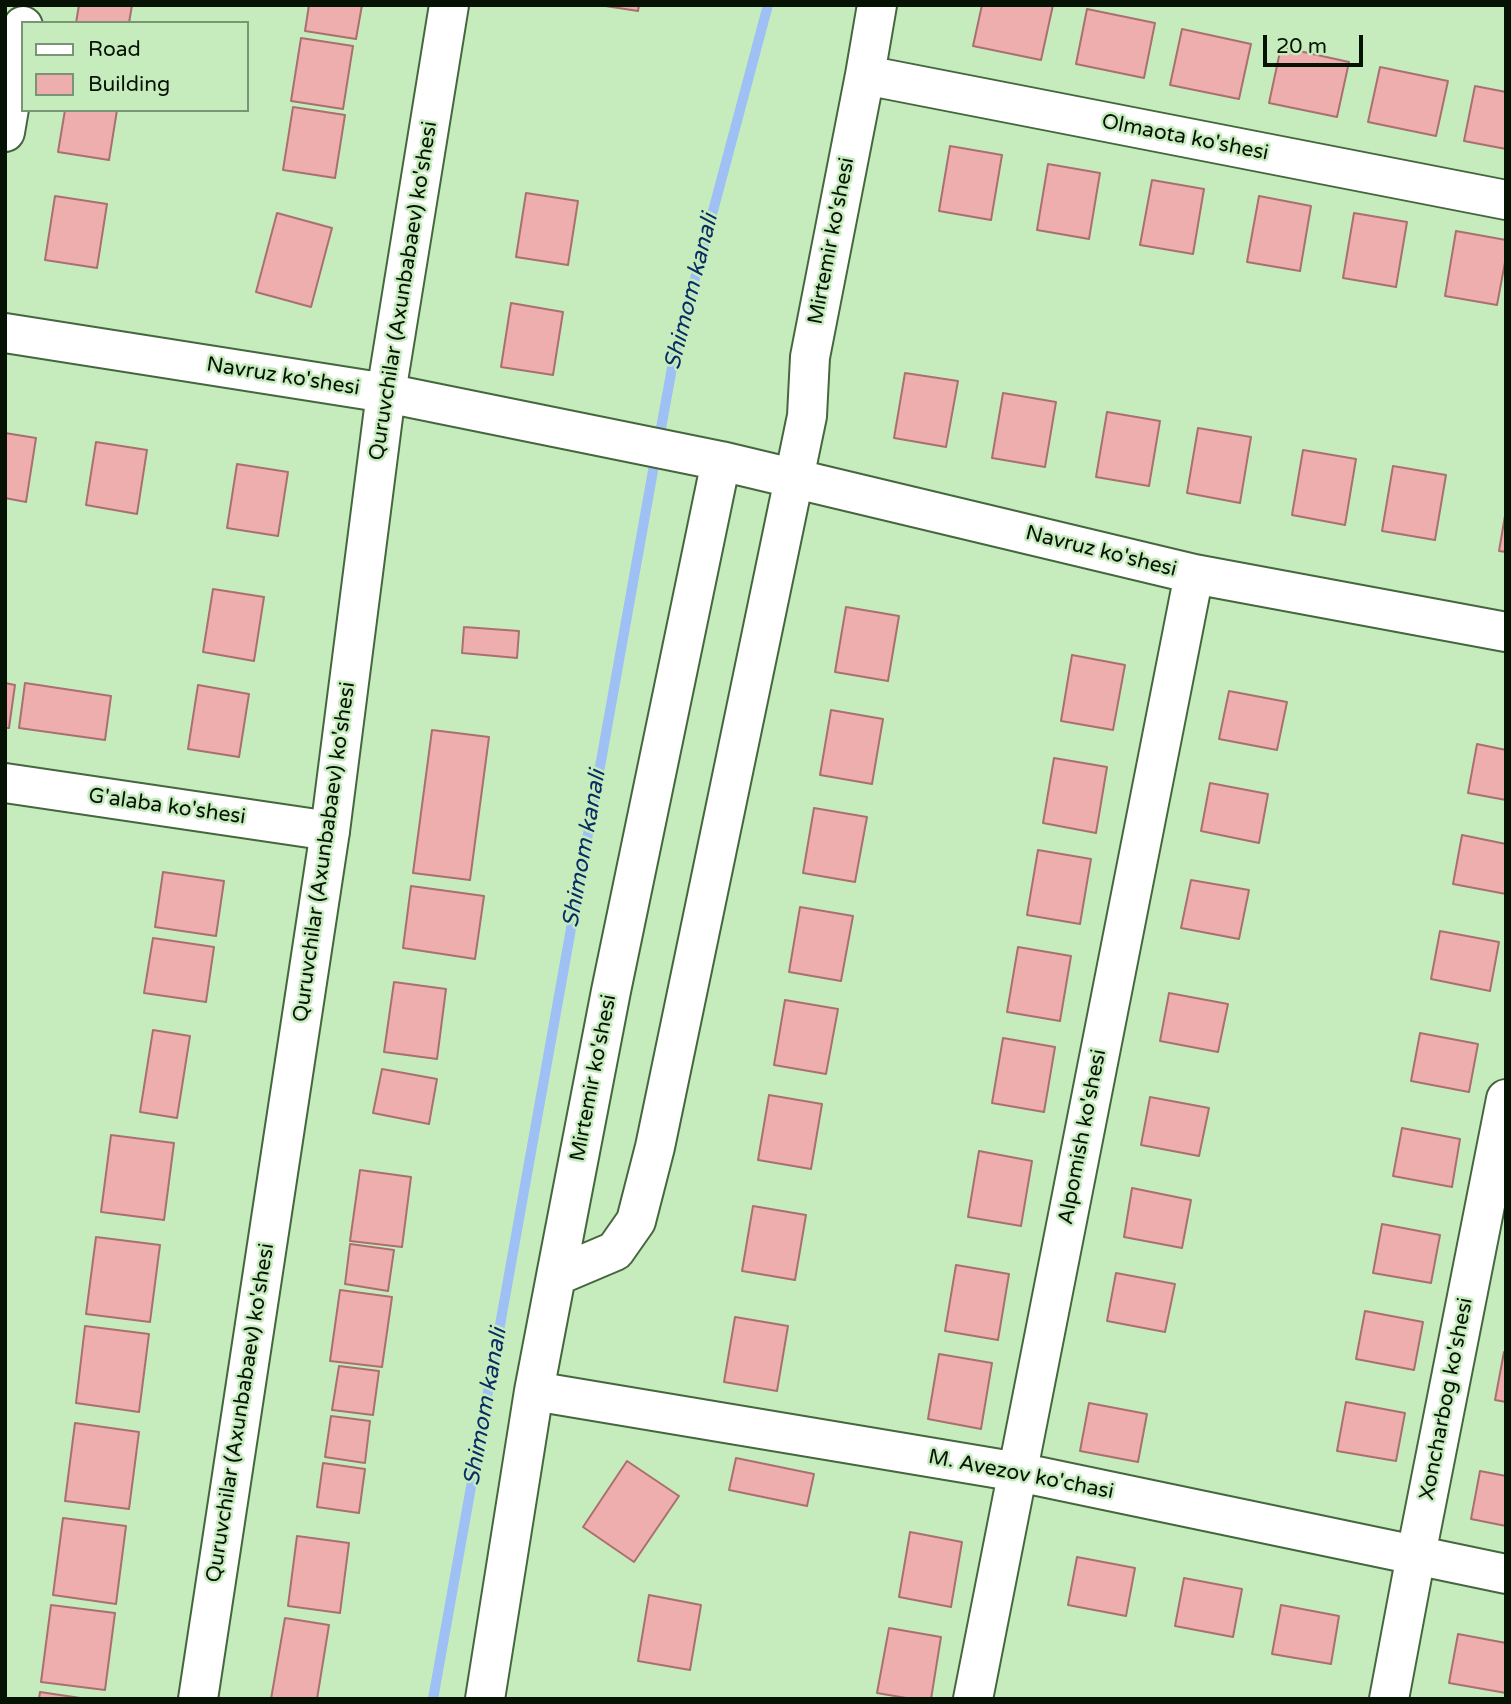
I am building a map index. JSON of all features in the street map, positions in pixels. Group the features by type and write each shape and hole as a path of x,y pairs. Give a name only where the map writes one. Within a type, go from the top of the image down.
{"street":[{"name":"Quruvchilar (Axunbabaev) ko'shesi","path":"198,1699 330,831 386,393 449,5"},
{"name":"Mirtemir ko'shesi","path":"556,1276 614,1251 636,1221 655,1147 807,416 810,357 877,5"},
{"path":"5,132 21,36"},
{"name":"Olmaota ko'shesi","path":"865,75 1506,200"},
{"name":"Navruz ko'shesi","path":"5,333 386,393 710,458 1194,575 1506,632"},
{"name":"Mirtemir ko'shesi","path":"485,1699 534,1391 710,458"},
{"name":"Alpomish ko'shesi","path":"973,1699 1194,575"},
{"name":"G'alaba ko'shesi","path":"5,783 330,831"},
{"name":"Xoncharbog ko'shesi","path":"1389,1699 1506,1099"},
{"name":"M. Avezov ko'chasi","path":"534,1391 1018,1472 1506,1574"}],"building":[{"path":"79,5 132,5 129,21 76,21"},
{"path":"309,5 362,5 356,39 305,31"},
{"path":"599,5 639,5 638,11"},
{"path":"982,5 1053,5 1041,60 973,46"},
{"path":"1087,9 1155,23 1144,78 1076,64"},
{"path":"1182,29 1251,44 1239,99 1170,85"},
{"path":"301,38 353,46 343,109 291,101"},
{"path":"1281,47 1349,62 1337,117 1269,103"},
{"path":"1380,67 1448,81 1436,136 1368,122"},
{"path":"1475,86 1506,92 1506,149 1464,141"},
{"path":"293,107 345,115 335,178 283,170"},
{"path":"65,112 117,112 109,160 58,152"},
{"path":"950,146 1002,155 991,220 939,211"},
{"path":"1048,164 1100,173 1089,239 1037,230"},
{"path":"1152,180 1204,189 1193,254 1140,245"},
{"path":"526,193 578,201 568,265 516,257"},
{"path":"55,196 107,204 97,268 45,260"},
{"path":"1259,196 1311,206 1300,271 1247,262"},
{"path":"277,213 332,228 311,307 256,292"},
{"path":"1354,213 1407,222 1396,287 1343,278"},
{"path":"1456,231 1506,240 1506,257 1497,305 1445,296"},
{"path":"511,303 563,312 553,375 501,367"},
{"path":"905,373 958,381 946,447 894,438"},
{"path":"1003,393 1056,402 1045,467 992,458"},
{"path":"1107,412 1160,421 1149,486 1096,477"},
{"path":"1198,428 1251,437 1240,503 1187,493"},
{"path":"5,433 36,438 26,502 5,498"},
{"path":"96,442 147,450 137,514 86,505"},
{"path":"1303,450 1356,459 1345,525 1292,515"},
{"path":"237,464 288,472 278,536 227,528"},
{"path":"1393,466 1446,475 1435,540 1382,531"},
{"path":"1506,510 1506,552 1499,551"},
{"path":"213,589 264,597 254,661 203,652"},
{"path":"846,607 899,616 888,681 835,672"},
{"path":"464,627 519,631 517,658 462,653"},
{"path":"1072,655 1125,665 1113,730 1061,721"},
{"path":"5,683 15,685 9,728 5,728"},
{"path":"25,683 111,696 105,740 19,728"},
{"path":"198,685 249,694 239,757 188,749"},
{"path":"1229,691 1287,702 1277,750 1219,739"},
{"path":"831,710 883,719 872,784 820,775"},
{"path":"432,730 489,737 470,880 413,873"},
{"path":"1477,744 1506,750 1506,800 1468,793"},
{"path":"1054,758 1107,767 1096,833 1043,823"},
{"path":"1210,783 1268,794 1259,843 1201,831"},
{"path":"814,808 867,817 855,882 803,873"},
{"path":"1462,835 1506,844 1506,894 1453,884"},
{"path":"1038,850 1091,859 1080,924 1027,915"},
{"path":"163,872 224,881 216,936 155,927"},
{"path":"1191,880 1249,890 1239,939 1181,928"},
{"path":"411,886 484,896 475,959 403,948"},
{"path":"800,907 853,916 841,981 789,972"},
{"path":"1440,931 1499,942 1490,991 1431,979"},
{"path":"153,938 214,947 206,1002 144,993"},
{"path":"1018,947 1071,956 1060,1021 1007,1012"},
{"path":"394,982 446,989 437,1059 384,1052"},
{"path":"1169,993 1228,1004 1218,1052 1160,1041"},
{"path":"785,1000 838,1009 826,1074 774,1065"},
{"path":"153,1030 190,1036 177,1118 140,1112"},
{"path":"1420,1033 1478,1044 1469,1092 1411,1081"},
{"path":"1003,1038 1055,1047 1044,1112 992,1103"},
{"path":"382,1069 437,1079 429,1124 373,1113"},
{"path":"769,1095 822,1104 811,1169 758,1160"},
{"path":"1150,1097 1209,1108 1199,1156 1141,1145"},
{"path":"1402,1128 1460,1139 1452,1187 1393,1176"},
{"path":"111,1135 174,1143 164,1220 101,1212"},
{"path":"979,1151 1032,1161 1021,1226 968,1217"},
{"path":"360,1170 411,1177 402,1247 350,1241"},
{"path":"1132,1188 1191,1200 1182,1248 1124,1237"},
{"path":"753,1206 806,1215 795,1280 742,1271"},
{"path":"1382,1224 1440,1235 1431,1283 1373,1273"},
{"path":"96,1237 160,1245 150,1322 86,1314"},
{"path":"350,1244 394,1250 388,1291 345,1284"},
{"path":"956,1265 1009,1274 998,1340 945,1331"},
{"path":"1116,1273 1175,1284 1165,1332 1107,1321"},
{"path":"340,1290 392,1297 382,1367 330,1361"},
{"path":"1365,1311 1423,1322 1414,1370 1356,1359"},
{"path":"735,1317 788,1326 777,1391 724,1382"},
{"path":"85,1326 149,1334 139,1412 76,1403"},
{"path":"1506,1352 1506,1402 1495,1400"},
{"path":"939,1354 992,1363 981,1429 928,1419"},
{"path":"339,1366 379,1371 373,1415 332,1410"},
{"path":"1346,1402 1405,1413 1396,1461 1337,1451"},
{"path":"1089,1403 1147,1414 1138,1462 1080,1451"},
{"path":"331,1416 370,1421 365,1463 325,1457"},
{"path":"75,1423 139,1432 129,1509 65,1501"},
{"path":"736,1458 814,1474 807,1506 729,1490"},
{"path":"627,1461 679,1496 634,1562 583,1527"},
{"path":"323,1463 365,1469 359,1513 317,1507"},
{"path":"1480,1471 1506,1476 1506,1526 1471,1519"},
{"path":"63,1518 126,1526 116,1604 53,1595"},
{"path":"910,1532 962,1542 951,1607 899,1597"},
{"path":"297,1536 349,1543 340,1613 288,1606"},
{"path":"1077,1557 1135,1568 1126,1616 1068,1605"},
{"path":"1184,1578 1242,1589 1233,1637 1175,1626"},
{"path":"649,1595 701,1605 690,1670 638,1661"},
{"path":"51,1605 115,1613 105,1690 41,1682"},
{"path":"1281,1605 1339,1616 1331,1664 1272,1654"},
{"path":"285,1618 329,1625 317,1699 271,1699"},
{"path":"889,1628 941,1637 931,1699 877,1693"},
{"path":"1458,1634 1506,1643 1506,1693 1449,1683"},
{"path":"40,1692 87,1699 39,1699"}],"waterway":[{"name":"Shimom kanali","path":"659,439 674,357 768,5"},
{"name":"Shimom kanali","path":"433,1699 656,454"}]}
